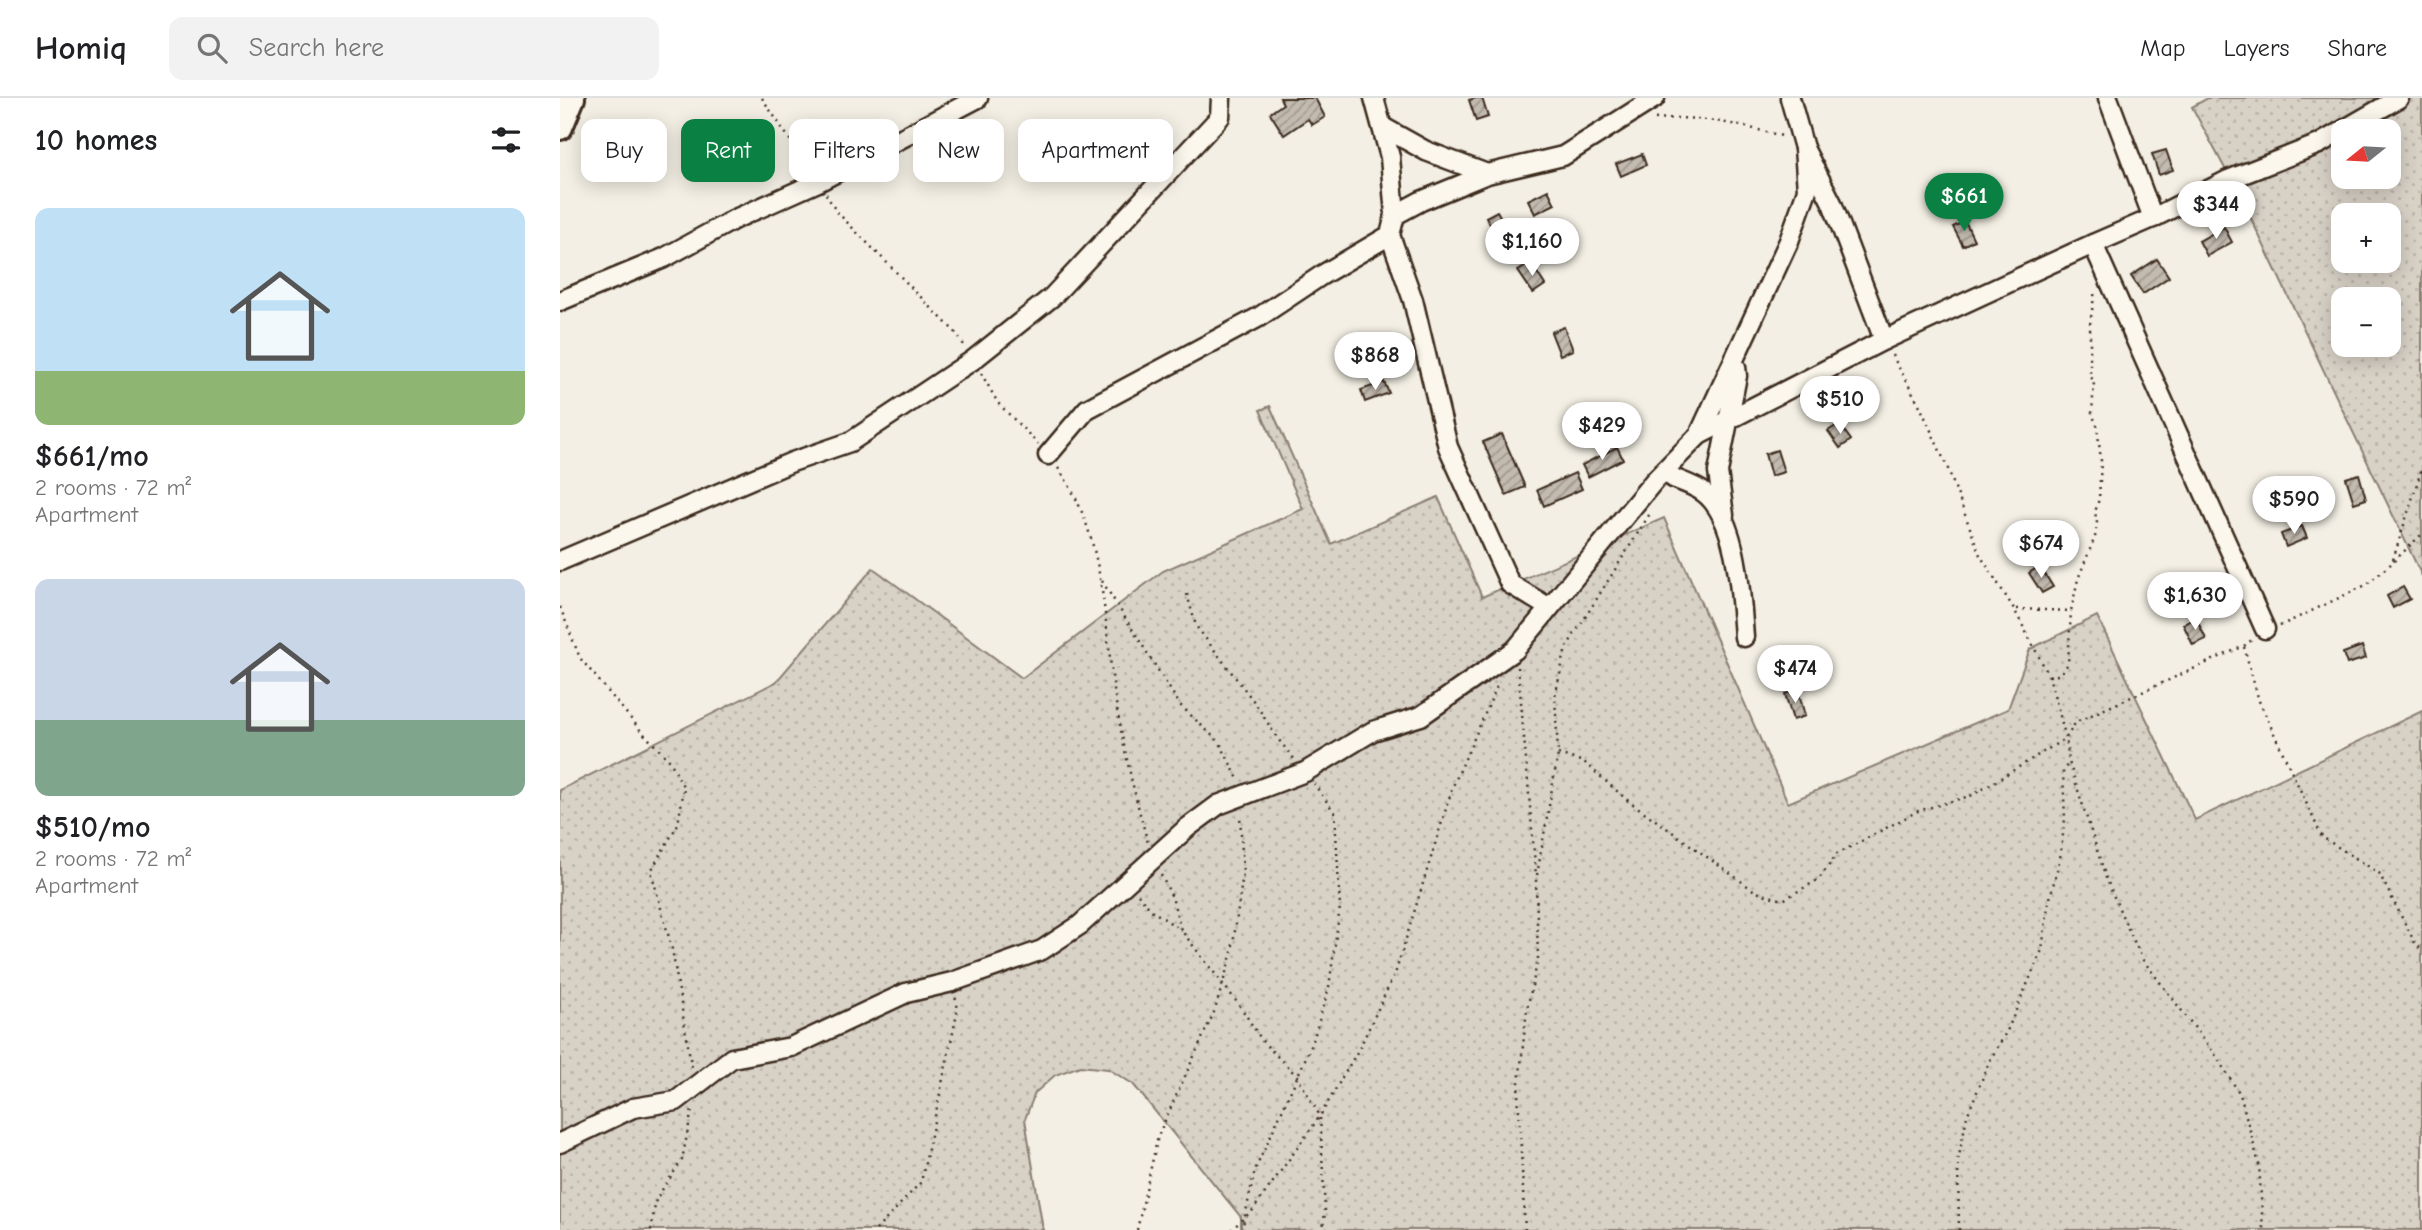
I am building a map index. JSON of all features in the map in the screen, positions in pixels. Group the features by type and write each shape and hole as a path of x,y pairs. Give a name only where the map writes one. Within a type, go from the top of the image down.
{"street":[{"path":"560,127 572,98"},
{"path":"899,139 978,98"},
{"path":"560,561 792,462 850,442 973,360 1052,297 1126,219 1220,117 1221,98"},
{"path":"1374,98 1390,157 1395,215 1390,235 1413,300 1448,447 1510,583 1548,607"},
{"path":"1395,215 1420,201 1487,174 1563,156 1655,98"},
{"path":"560,1143 633,1108 676,1101 732,1058 791,1047 906,993 952,982 1042,950 1080,925 1187,828 1218,805 1305,772 1373,731 1421,716 1515,650 1654,481 1699,435 1789,241 1807,190 1804,150 1790,98"},
{"path":"2108,98 2153,218"},
{"path":"1699,435 1884,340 2153,218 2228,180 2319,144 2399,98"},
{"path":"1383,127 1426,151 1487,174"},
{"path":"1804,150 1832,202 1884,340"},
{"path":"560,301 664,258 735,219 818,182"},
{"path":"1048,455 1087,410 1259,317 1322,275 1390,235"},
{"path":"2093,244 2266,629"},
{"path":"1735,357 1737,376 1718,472 1741,598 1744,638"},
{"path":"1673,478 1702,491 1718,508 1725,522"}],"path":[{"path":"762,98 789,138"},
{"path":"1618,122 1686,116 1729,123 1789,138 1804,150"},
{"path":"818,182 836,211 958,335 998,403 1048,455 1065,479 1089,529 1101,579 1116,703 1136,800 1152,859 1172,897 1181,930"},
{"path":"2049,676 2059,675 2068,664 2071,611 2078,579 2097,523 2095,512 2099,499 2101,461 2097,425 2092,414 2094,381 2090,376 2090,324 2096,282 2107,275"},
{"path":"1884,340 1926,418 1980,555 2014,609 2049,676 2066,738 2068,762 2106,878 2143,960 2214,1053 2240,1094 2259,1164 2263,1230"},
{"path":"2392,563 2422,468"},
{"path":"1536,881 1558,754 1555,696 1566,648 1652,512"},
{"path":"1558,754 1584,762 1626,799 1756,892 1783,900 1819,880 1837,854 1918,811 1973,795 2066,738 2076,722 2244,646 2266,629 2280,626 2366,585 2422,534"},
{"path":"1101,579 1181,705 1220,743 1238,778 1243,873 1232,952 1215,1010 1158,1136 1137,1230"},
{"path":"1187,594 1196,626 1335,813 1340,907 1329,987 1312,1044 1255,1170 1242,1230"},
{"path":"560,607 580,658 670,761 684,788 678,824 651,871 672,949 697,1086 682,1160 656,1199 651,1230"},
{"path":"2014,609 2071,611"},
{"path":"2244,646 2259,701 2322,837 2379,873 2416,945 2422,949"},
{"path":"1515,650 1521,681 1536,881 1538,959 1527,1009 1518,1092 1525,1230"},
{"path":"1231,1230 1253,1210 1320,1116 1360,1047 1396,971 1453,786 1515,650"},
{"path":"1959,1230 1958,1161 1967,1116 2042,950 2048,906 2060,858 2065,819 2063,771 2068,762"},
{"path":"1128,881 1151,910 1181,930 1240,1006 1263,1042 1297,1076 1320,1116 1325,1211 1322,1230"},
{"path":"876,1230 921,1182 958,1009 952,982"}],"shaded area":[{"path":"2208,98 2422,98 2422,576 2245,206 2192,107"},
{"path":"1270,406 1331,544 1438,497 1482,597 1664,518 1788,803 2008,709 2030,649 2097,616 2195,820 2422,711 2422,1230 1241,1230 1241,1217 1133,1084 1108,1069 1080,1066 1055,1075 1035,1093 1025,1119 1043,1230 560,1230 560,790 776,682 873,568 1022,678 1163,571 1303,509 1260,410"}],"building":[{"path":"1280,98 1315,98 1325,117 1312,125 1308,119 1284,135 1270,113 1283,104"},
{"path":"1482,98 1488,117 1476,121 1469,100"},
{"path":"2166,150 2173,170 2159,175 2152,154"},
{"path":"1642,154 1646,165 1621,176 1616,164"},
{"path":"1548,190 1555,204 1535,214 1528,200"},
{"path":"1497,211 1509,232 1498,239 1486,217"},
{"path":"1965,221 1974,240 1963,246 1953,227"},
{"path":"2224,227 2232,242 2207,256 2199,241"},
{"path":"2157,259 2169,277 2143,294 2131,276"},
{"path":"1531,263 1545,285 1533,293 1518,271"},
{"path":"1564,327 1573,350 1560,355 1551,332"},
{"path":"1384,382 1389,393 1365,402 1361,390"},
{"path":"1839,424 1851,440 1840,448 1828,431"},
{"path":"1502,434 1525,487 1506,495 1483,442"},
{"path":"1617,447 1623,459 1588,477 1582,465"},
{"path":"1777,450 1784,472 1771,476 1765,454"},
{"path":"1575,473 1582,489 1544,506 1537,490"},
{"path":"2359,474 2366,499 2354,503 2346,478"},
{"path":"2302,526 2307,538 2286,547 2281,534"},
{"path":"2040,566 2053,587 2042,593 2029,573"},
{"path":"2403,587 2410,599 2393,608 2387,596"},
{"path":"2196,618 2206,639 2193,645 2183,624"},
{"path":"2362,646 2366,658 2347,664 2343,653"},
{"path":"1798,690 1805,716 1793,720 1785,694"}]}
